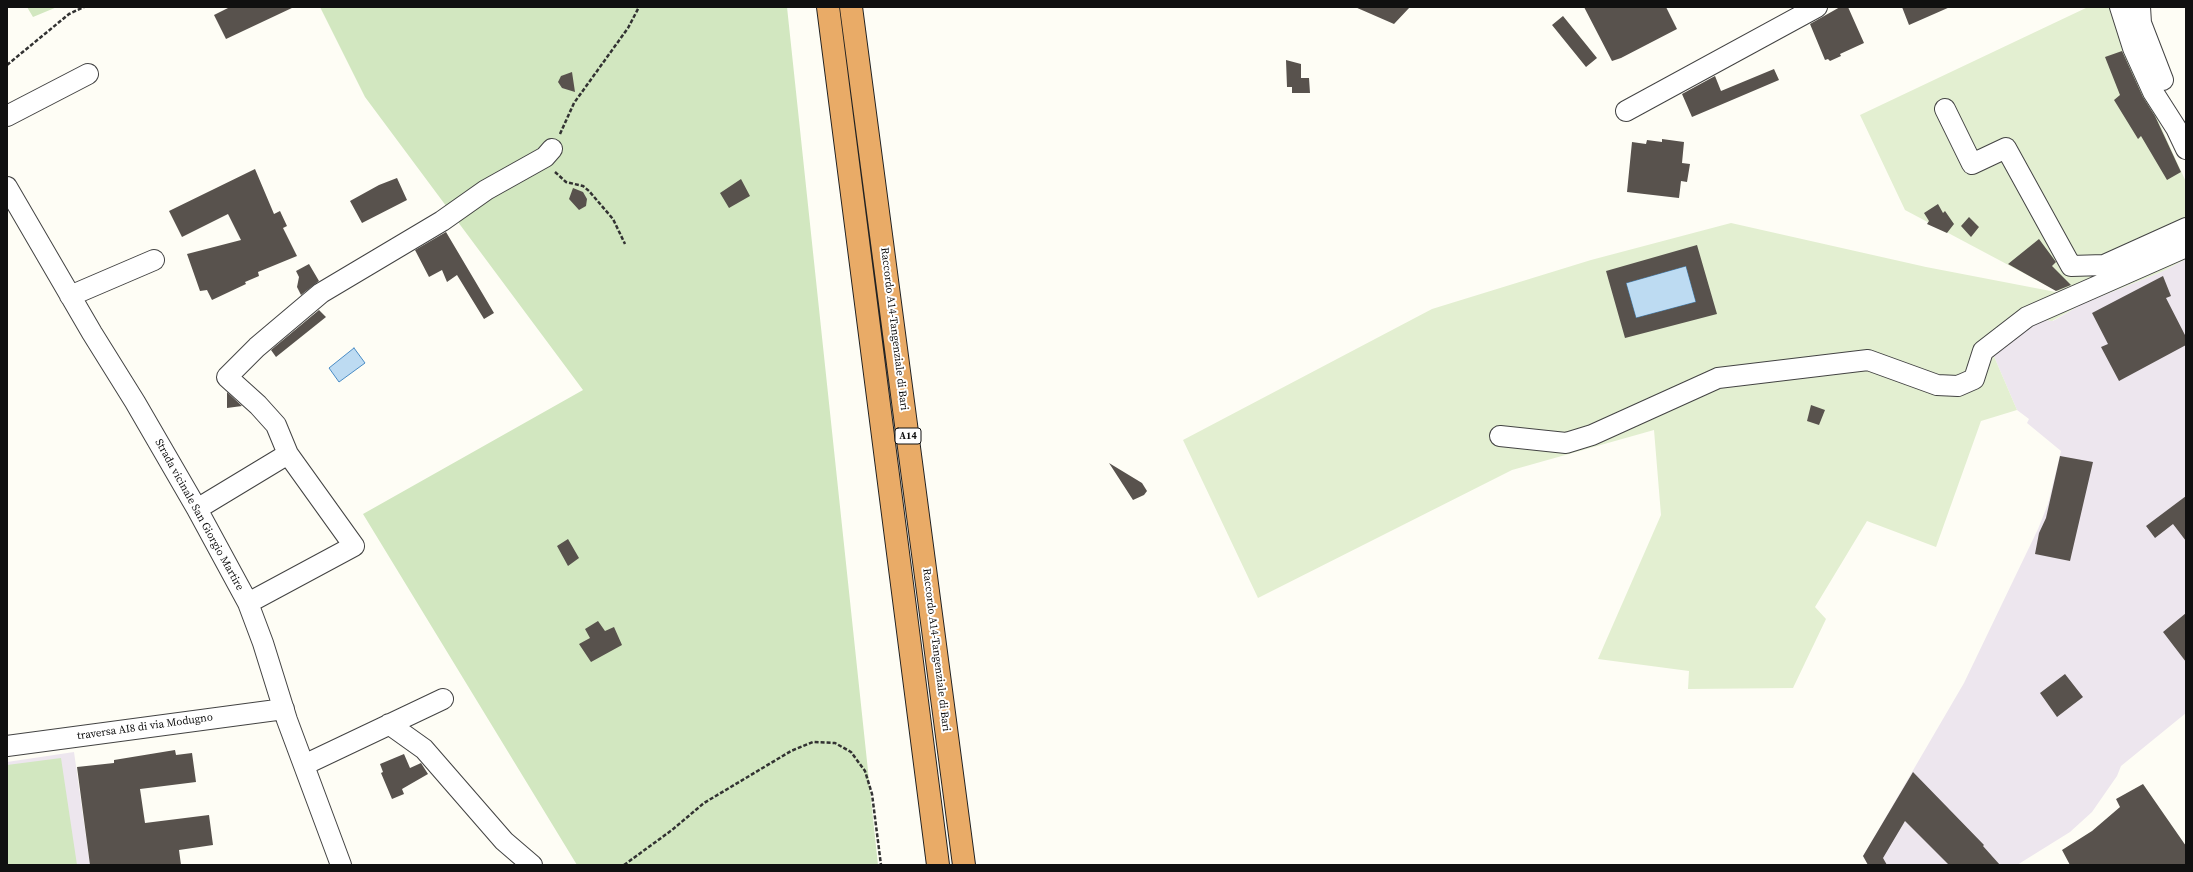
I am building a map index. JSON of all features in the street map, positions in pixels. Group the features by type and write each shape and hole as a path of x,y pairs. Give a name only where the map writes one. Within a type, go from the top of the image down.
{"highway":[{"name":"A14","path":"828,7 938,865"},
{"name":"Raccordo A14-Tangenziale di Bari","path":"852,7 964,865"}],"street":[{"path":"1626,111 1817,7"},
{"path":"2120,7 2133,48 2153,92 2182,138"},
{"path":"2140,7 2141,23 2150,51 2167,89 2182,138"},
{"path":"7,116 88,74"},
{"path":"1944,109 1972,164 2006,148 2071,266 2104,265 2186,228"},
{"path":"248,603 354,546 288,454 276,425 268,414 227,377 257,347 321,294 442,221 486,190 548,153"},
{"name":"Strada vicinale San Giorgio Martire","path":"7,188 197,509 248,603 263,643 284,709 341,865"},
{"path":"1500,436 1566,443 1592,435 1718,378 1868,360 1937,385 1958,386 1974,379 1983,351 2027,317 2186,247"},
{"path":"70,296 154,260"},
{"path":"197,509 288,454"},
{"path":"304,765 443,699"},
{"name":"traversa AI8 di via Modugno","path":"7,746 284,709"},
{"path":"390,724 424,749 504,841 532,865"}],"path":[{"path":"7,65 69,14 84,7"},
{"path":"625,244 612,219 589,191 583,186 566,182 552,169 548,153 574,103 628,28 639,7"},
{"path":"624,865 672,830 704,803 791,751 813,742 835,743 852,752 865,771 872,794 881,865"}],"shaded area":[{"path":"2186,259 2186,713 2121,766 2117,776 2092,812 2070,832 2017,865 1868,865 1863,856 1964,683 2038,529 2048,504 2061,451 2027,423 2029,419 2017,410 1993,354 2040,319 2053,321 2082,304 2161,272"},
{"path":"74,752 90,865 7,865 7,762"}],"green space":[{"path":"27,7 57,7 33,17"},
{"path":"320,7 787,7 878,865 577,865 363,514 583,390 365,97"},
{"path":"2088,7 2111,7 2119,34 2186,182 2186,259 2161,272 2082,304 2052,321 2039,319 1993,354 2017,410 1981,421 1936,547 1867,521 1815,607 1826,619 1793,688 1688,689 1689,671 1598,659 1661,515 1654,430 1512,470 1258,598 1183,440 1432,309 1591,260 1731,223 1926,267 2061,293 1905,210 1860,115"},
{"path":"61,758 77,865 7,865 7,765"}],"water":[{"path":"1686,266 1696,302 1636,318 1626,283"},
{"path":"354,348 365,363 339,382 329,368"}],"building":[{"path":"230,7 294,7 226,39 214,15"},
{"path":"1355,7 1410,7 1394,24"},
{"path":"1584,7 1666,7 1677,29 1621,58 1612,61"},
{"path":"1840,7 1848,7 1864,43 1840,54 1841,56 1830,61 1828,59 1825,60 1810,24"},
{"path":"1902,7 1950,7 1909,25"},
{"path":"1563,16 1597,58 1586,67 1552,25"},
{"path":"2122,51 2143,97 2155,116 2181,172 2167,180 2141,136 2138,139 2114,100 2120,95 2105,57"},
{"path":"1286,60 1301,64 1301,78 1309,78 1310,93 1292,93 1292,87 1287,87"},
{"path":"1774,69 1779,80 1692,117 1682,94 1715,76 1721,91"},
{"path":"572,72 575,92 562,88 558,82 561,76"},
{"path":"1662,139 1684,142 1682,163 1690,164 1687,182 1681,181 1679,198 1627,192 1632,142 1646,144 1647,140 1662,142"},
{"path":"255,169 274,214 280,211 287,226 283,228 297,256 258,272 259,276 245,282 246,284 212,300 207,290 200,291 187,254 241,240 228,214 182,237 169,211"},
{"path":"397,178 407,200 362,223 350,201 379,185"},
{"path":"741,179 750,196 729,208 720,193"},
{"path":"573,188 583,192 587,199 586,206 579,210 569,199"},
{"path":"1938,204 1943,213 1945,211 1954,224 1947,233 1927,224 1929,221 1924,213"},
{"path":"1969,217 1979,227 1971,237 1961,226"},
{"path":"446,232 494,313 484,319 457,275 447,282 442,270 429,277 415,250"},
{"path":"2039,239 2056,262 2052,266 2071,285 2056,291 2008,264"},
{"path":"1697,245 1717,314 1625,338 1606,271","holes":["1686,266 1696,302 1636,318 1626,283"]},
{"path":"309,264 319,281 301,295 297,287 299,277 296,271"},
{"path":"2163,276 2171,296 2166,298 2186,337 2186,345 2119,381 2101,347 2108,344 2092,313"},
{"path":"319,310 326,317 276,357 271,350"},
{"path":"227,392 242,406 227,408"},
{"path":"1811,405 1825,410 1819,425 1807,421"},
{"path":"2060,456 2093,462 2070,561 2035,554 2039,533 2046,518"},
{"path":"1109,463 1142,483 1147,491 1144,495 1133,500"},
{"path":"2186,496 2186,541 2173,524 2155,538 2146,526"},
{"path":"568,539 579,558 568,566 557,546"},
{"path":"2186,613 2186,662 2163,632"},
{"path":"598,621 605,631 614,627 622,645 591,662 579,644 590,638 585,629"},
{"path":"2065,674 2083,697 2057,717 2040,693"},
{"path":"175,750 176,755 192,753 196,782 140,789 145,823 209,815 213,845 179,850 181,865 90,865 77,767 114,763 114,760"},
{"path":"404,754 410,768 421,763 428,774 402,789 404,794 392,799 381,773 383,772 380,764"},
{"path":"1913,772 1984,845 1983,846 2000,865 1949,865 1905,821 1883,858 1887,865 1868,865 1863,856"},
{"path":"2143,784 2186,846 2186,865 2070,865 2062,850 2092,831 2120,807 2116,799"}]}
